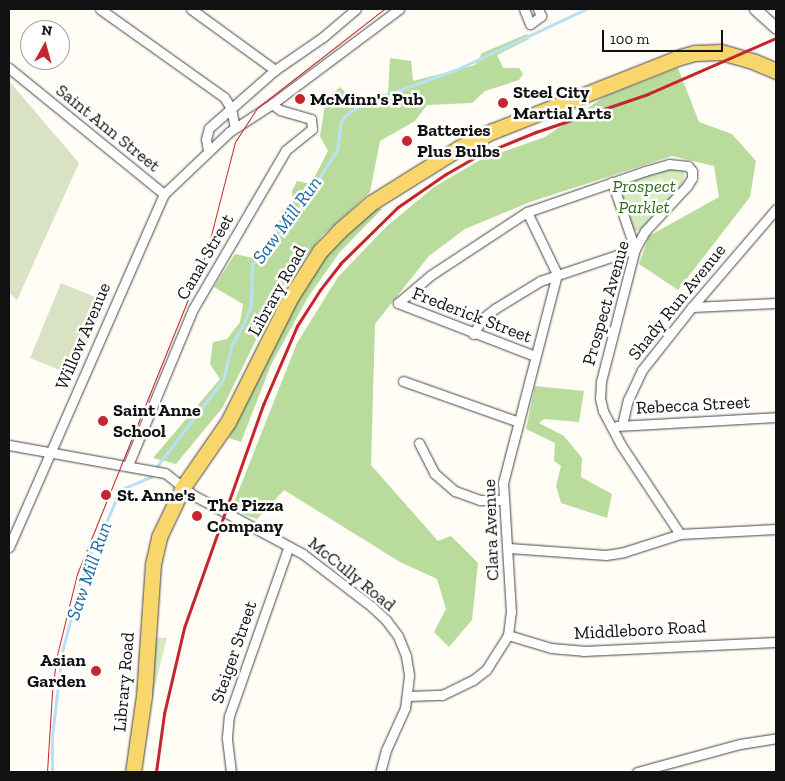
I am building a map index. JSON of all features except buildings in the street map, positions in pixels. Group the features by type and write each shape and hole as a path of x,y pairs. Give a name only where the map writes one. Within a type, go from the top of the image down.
{"main road":[{"name":"Library Road","path":"133,772 144,696 153,564 159,538 183,487 244,393 302,278 320,251 339,231 371,203 434,162 477,139 677,58 695,53 721,52 755,62 776,71"}],"street":[{"path":"100,9 224,97 231,108 235,128"},
{"path":"191,9 275,70"},
{"path":"208,151 206,139 209,128 275,70 323,38 356,9"},
{"name":"Willow Avenue","path":"9,547 164,194 208,151 235,128 272,104 399,9"},
{"path":"524,9 530,24 541,16 538,9"},
{"path":"755,9 776,28"},
{"name":"Saint Ann Street","path":"9,68 164,194"},
{"name":"Canal Street","path":"128,465 193,309 286,150 312,129 311,119 280,110 272,104"},
{"name":"Prospect Avenue","path":"398,303 431,275 528,212 669,164 688,166 692,170 692,178 687,186 644,231 635,249 600,381 600,398 611,426 621,445 680,534"},
{"path":"473,334 483,318 540,281 635,249 612,182"},
{"name":"Shady Run Avenue","path":"622,425 628,400 642,370 692,307 776,209"},
{"path":"528,212 557,274"},
{"name":"Clara Avenue","path":"408,696 442,695 474,680 486,670 508,634 511,612 509,548 503,500 504,472 519,422 557,274"},
{"name":"Frederick Street","path":"398,303 473,334 535,356"},
{"path":"692,307 776,303"},
{"path":"403,381 519,422"},
{"name":"Rebecca Street","path":"611,426 776,417"},
{"path":"419,443 434,474 455,492 480,500 503,500"},
{"path":"9,445 128,465"},
{"name":"McCully Road","path":"128,465 165,472 217,510 245,521 304,554 386,620 398,636 406,656 409,676 408,696 386,750 380,772"},
{"path":"509,548 606,555 624,552 680,534 776,529"},
{"name":"Steiger Street","path":"231,772 227,737 229,716 289,546"},
{"name":"Middleboro Road","path":"508,634 551,648 583,651 776,642"},
{"path":"642,772 740,744 776,738"}],"green space":[{"path":"527,34 529,39 497,55 503,68 519,68 523,74 519,80 485,91 472,103 427,105 415,121 380,141 370,192 322,236 282,287 223,407 176,464 153,458 220,379 210,364 213,342 227,339 240,322 243,304 214,287 235,254 253,258 273,247 282,210 293,204 292,191 297,181 311,184 328,151 320,136 326,99 340,87 354,102 388,93 390,58 411,61 413,81 475,65 482,53"},
{"path":"678,68 699,122 732,134 756,161 750,197 678,290 639,264 649,236 719,197 714,166 672,156 530,202 465,229 429,256 375,324 371,465 438,541 451,536 478,563 472,620 449,647 434,632 446,609 437,579 400,562 284,490 257,519 231,510 297,343 338,277 386,227 434,187 482,159 545,137 604,97"},
{"path":"9,81 79,163 17,300 9,293"},
{"name":"Prospect Parklet","path":"673,169 681,170 685,174 682,186 640,231 633,230 617,185 656,172"},
{"path":"660,178 664,179 665,190 654,195 648,182"},
{"path":"375,208 382,209 340,252 308,297 271,365 241,442 229,438 291,310 323,257"},
{"path":"61,283 105,301 74,376 30,358"},
{"path":"535,386 584,391 579,422 544,419 539,423 564,436 582,458 581,477 612,494 607,518 561,503 556,486 561,466 554,461 555,443 526,429"},
{"path":"154,637 167,638 150,706"}],"waterway":[{"name":"Saw Mill Run","path":"155,469 223,380 232,344 243,325 251,305 252,264 263,256 303,203 337,150 341,121 346,115 364,103 458,69 586,9"},
{"name":"Saw Mill Run","path":"52,772 52,737 62,652 80,584 94,544 103,530 120,490 151,477 152,474"}],"tram line":[{"path":"47,772 52,693 57,655 77,574 198,275 208,247 235,142 257,108 384,9"}],"railway":[{"path":"156,772 164,714 184,628 263,405 297,326 320,290 340,264 398,207 446,174 475,157 536,132 648,94 776,38"}],"place":[{"name":"McMinn's Pub","path":"300,99"},
{"name":"Steel City Martial Arts","path":"503,103"},
{"name":"Batteries Plus Bulbs","path":"407,141"},
{"name":"Saint Anne School","path":"103,421"},
{"name":"St. Anne's","path":"106,495"},
{"name":"The Pizza Company","path":"197,516"},
{"name":"Asian Garden","path":"96,671"}]}
